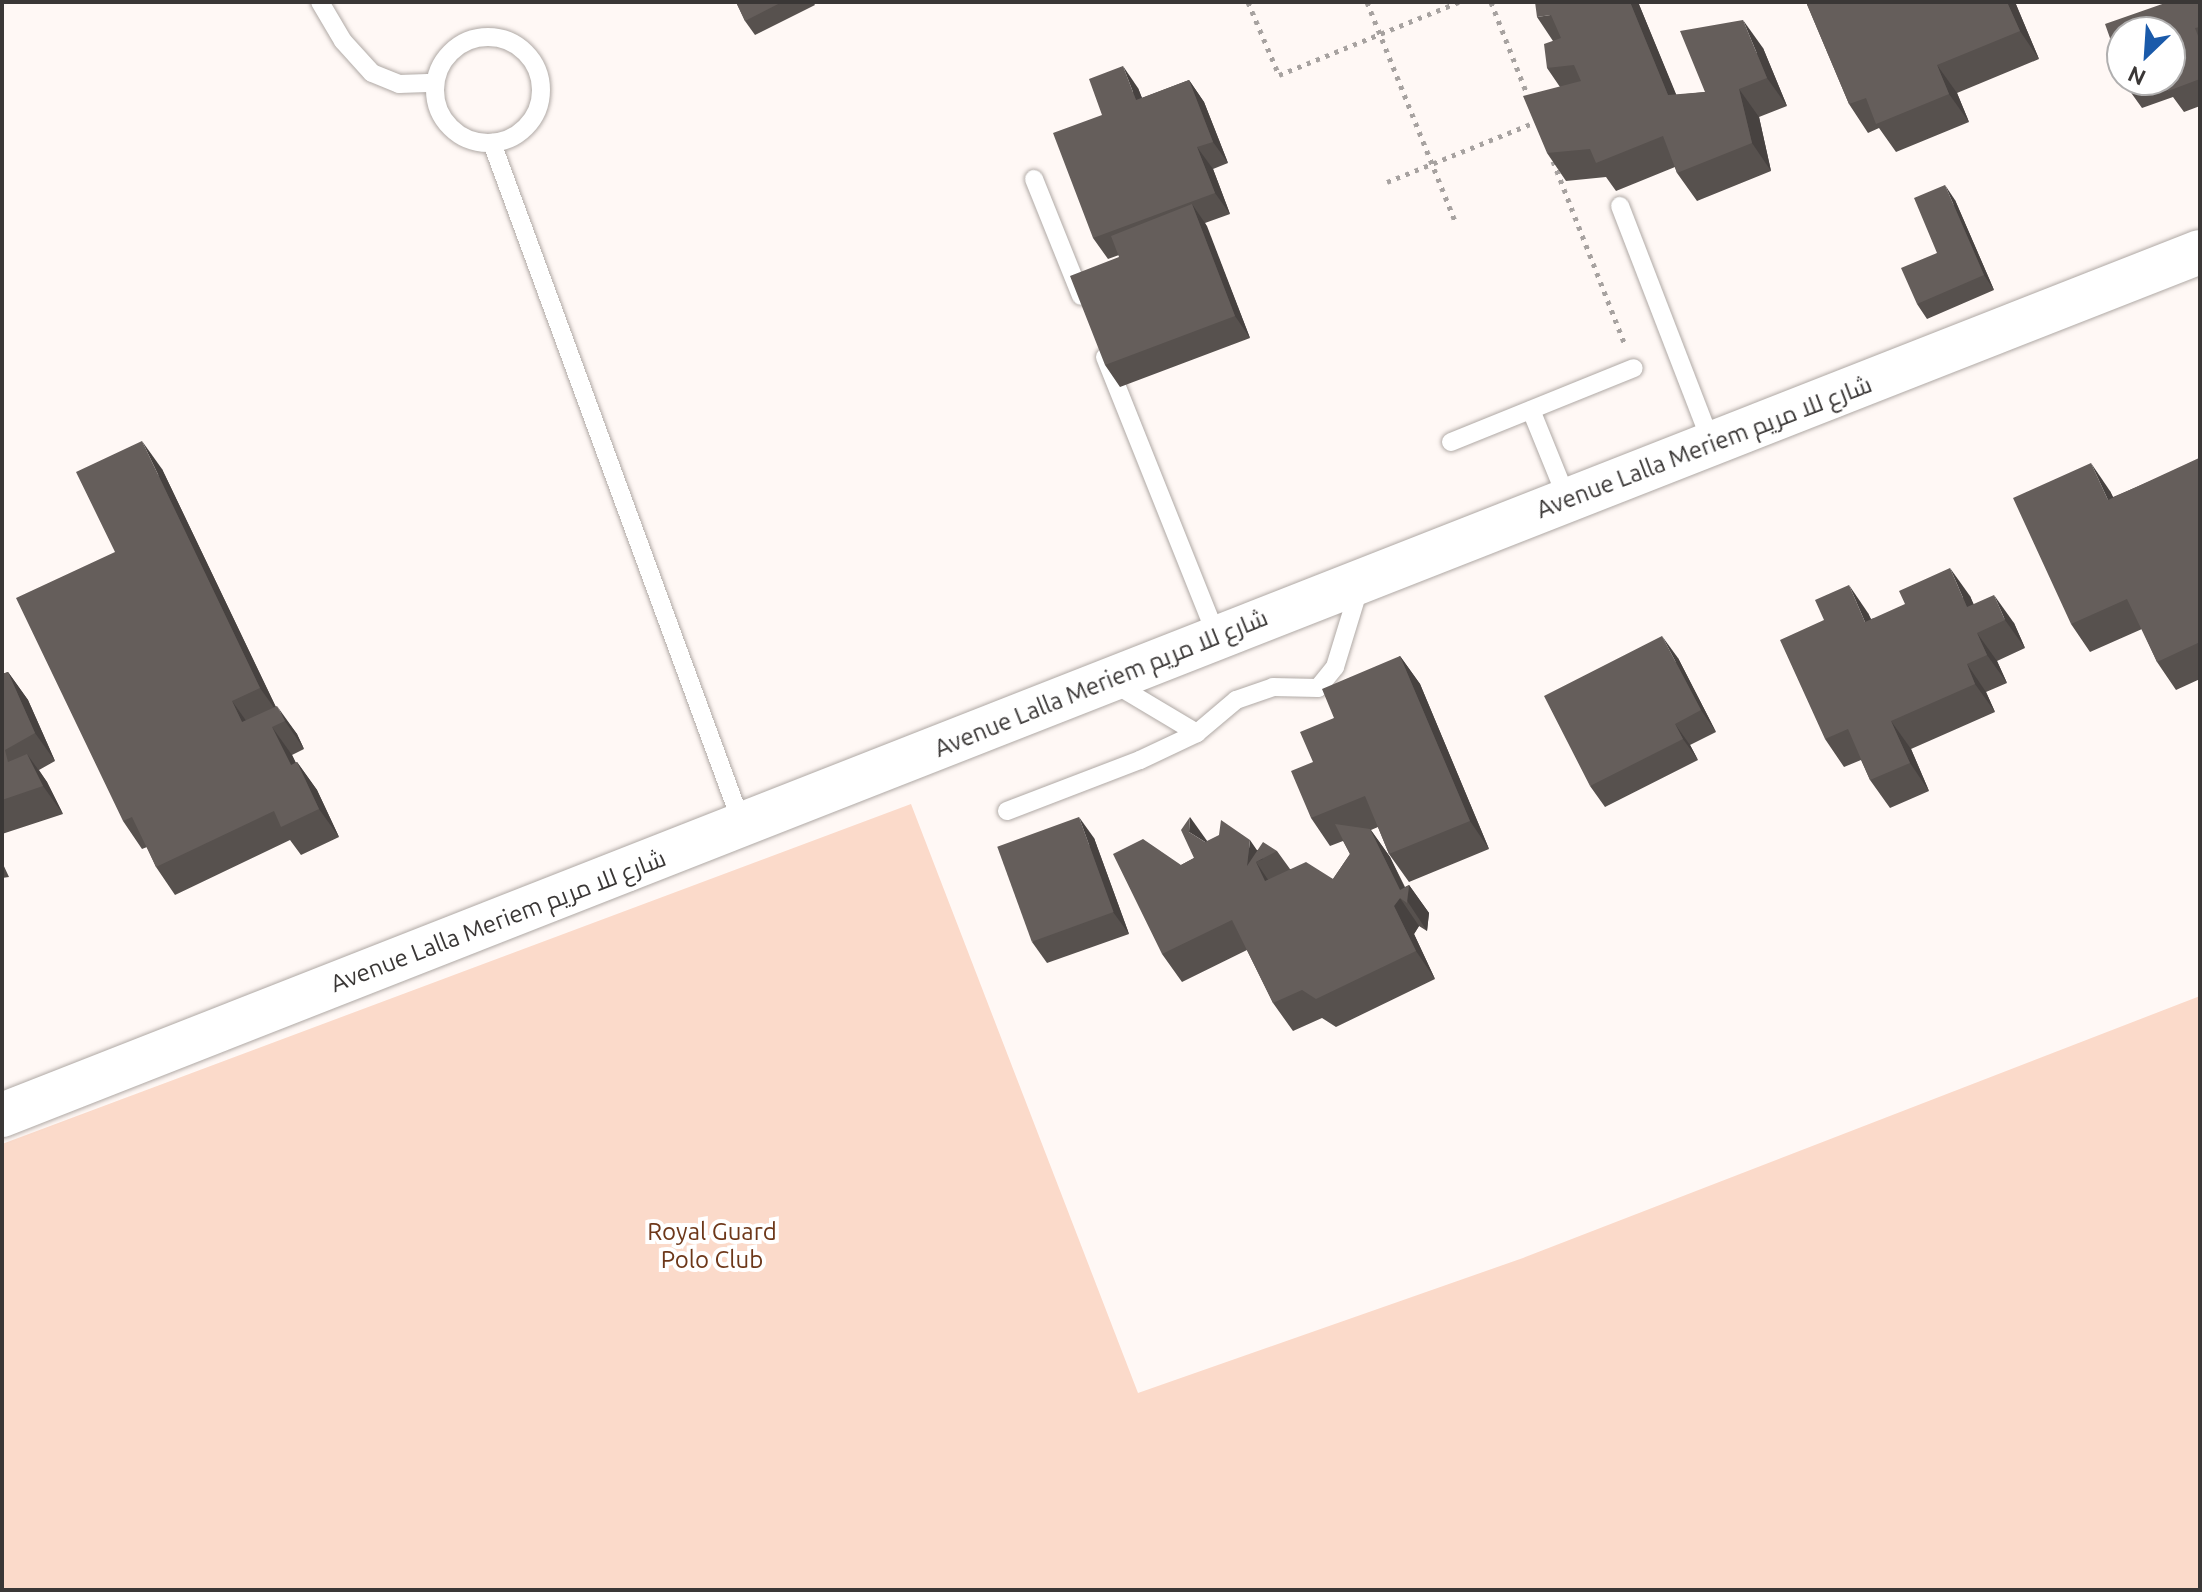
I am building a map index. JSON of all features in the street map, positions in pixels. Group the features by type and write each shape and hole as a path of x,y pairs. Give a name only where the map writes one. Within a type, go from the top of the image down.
{"street":[{"name":"Avenue Lalla Meriem شارع للا مريم","path":"2,1115 2200,252"}],"lane":[{"path":"320,2 343,41 372,73 399,84 435,83"},
{"path":"479,38 512,42 525,52 541,81 536,114 514,138 492,143 465,138 451,128 441,116 435,83 450,53 479,38"},
{"path":"492,143 742,826"},
{"path":"1034,179 1087,312"},
{"path":"1620,206 1712,444"},
{"path":"1099,341 1217,637"},
{"path":"1451,442 1634,368"},
{"path":"1531,410 1568,501"},
{"path":"1007,811 1140,760 1197,733 1236,700 1273,687 1318,688 1335,667 1361,582"},
{"path":"1108,680 1197,733"}],"path":[{"path":"1248,2 1279,75 1459,2"},
{"path":"1367,2 1455,221"},
{"path":"1491,2 1543,136"},
{"path":"1387,182 1538,121"},
{"path":"1549,150 1634,368"}],"green space":[{"name":"Royal Guard Polo Club","path":"911,804 1138,1393 1523,1258 2200,996 2200,1590 2,1590 2,1144"}],"building":[{"path":"736,2 782,2 745,21"},
{"path":"1535,2 1630,2 1668,95 1705,92 1680,31 1743,20 1767,78 1739,89 1752,143 1677,173 1663,136 1596,163 1590,149 1547,153 1523,96 1581,81 1574,65 1547,68 1544,44 1561,38 1551,15 1537,17"},
{"path":"1806,2 2007,2 2020,31 1937,65 1949,94 1876,124 1866,98 1849,104"},
{"path":"2168,2 2200,2 2200,27 2195,28 2200,41 2200,79 2186,84 2186,16 2128,16"},
{"path":"1123,66 1136,100 1189,80 1213,142 1197,147 1215,193 1093,238 1053,133 1102,115 1089,79"},
{"path":"1945,185 1984,275 1917,304 1901,268 1937,253 1914,198"},
{"path":"1192,204 1235,316 1105,365 1070,276 1119,257 1111,236"},
{"path":"142,441 260,688 232,701 242,722 277,706 285,721 272,727 291,765 297,762 319,809 281,827 274,811 156,867 132,817 123,821 16,598 115,552 76,472"},
{"path":"2199,458 2200,642 2157,662 2127,599 2071,624 2013,498 2091,463 2108,500"},
{"path":"1950,568 1967,607 1994,595 2005,620 1977,633 1987,655 1967,664 1975,684 1891,721 1910,763 1870,780 1848,729 1825,739 1780,640 1824,620 1815,600 1849,585 1865,622 1905,604 1899,591"},
{"path":"1662,636 1701,710 1675,724 1683,739 1590,786 1544,696"},
{"path":"1400,656 1470,821 1389,854 1365,796 1311,818 1291,771 1313,762 1300,732 1334,718 1322,689"},
{"path":"8,672 35,733 5,750 8,762 27,754 43,786 2,800 2,674"},
{"path":"1079,817 1114,912 1032,942 997,847"},
{"path":"1190,817 1189,832 1205,842 1219,835 1221,820 1250,840 1247,866 1263,842 1277,851 1256,862 1265,881 1306,862 1333,879 1350,854 1335,824 1370,829 1400,890 1409,885 1407,903 1400,898 1394,906 1416,951 1316,999 1302,990 1273,1003 1232,920 1162,954 1113,854 1143,839 1181,865 1194,858 1181,830"}]}
